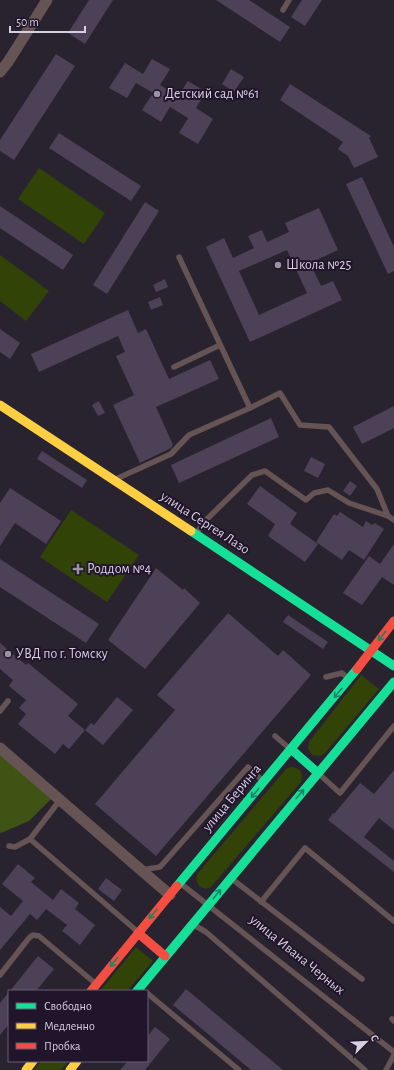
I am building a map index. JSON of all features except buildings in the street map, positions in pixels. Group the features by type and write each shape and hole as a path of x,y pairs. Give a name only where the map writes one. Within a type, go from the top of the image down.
{"street":[{"path":"0,72 8,62 47,0"},
{"name":"улица Сергея Лазо","path":"0,405 394,666"},
{"name":"улица Беринга","path":"94,987 349,679 394,621"},
{"path":"143,990 165,956 394,682"},
{"path":"0,748 170,895"},
{"path":"291,749 318,773"},
{"path":"138,933 165,956"},
{"path":"26,1070 32,1062"},
{"path":"70,1070 76,1062"}],"lane":[{"path":"283,10 290,0"},
{"path":"179,257 250,408"},
{"path":"174,367 220,346"},
{"path":"113,480 171,454 189,435 280,393 300,425 329,427 377,489 388,516"},
{"path":"196,534 205,521 252,475 265,471 306,500 314,493 328,490 349,503 388,516 394,520"},
{"path":"326,677 342,673 349,679"},
{"path":"0,711 8,701"},
{"path":"318,773 340,793 394,726"},
{"path":"275,736 291,749"},
{"path":"141,870 160,866 248,767 264,782"},
{"path":"9,846 16,847 30,839 60,800"},
{"path":"30,839 138,933"},
{"path":"261,902 305,848 394,920"},
{"path":"230,878 362,979"},
{"name":"улица Ивана Черных","path":"180,883 222,915 394,1054"},
{"path":"192,924 206,932 365,1070"},
{"path":"0,975 33,935 38,936 94,987"},
{"path":"148,996 239,1070"},
{"path":"386,1070 394,1054"}],"green space":[{"path":"39,168 105,213 84,244 18,199"},
{"path":"0,255 49,291 26,321 0,301"},
{"path":"71,510 139,555 107,602 40,557"},
{"path":"361,675 379,689 325,753 321,756 312,755 308,749 309,742"},
{"path":"0,754 51,799 29,821 1,833 0,832"},
{"path":"291,767 297,768 302,774 301,782 211,887 204,888 199,886 197,880 198,873 286,769"},
{"path":"136,947 153,961 128,990 101,990"},
{"path":"40,1062 66,1062 66,1065 61,1070 34,1070"}],"traffic: fast":[{"path":"191,531 394,666"},
{"path":"177,886 357,669"},
{"path":"138,990 394,682"},
{"path":"291,749 318,773"}],"traffic: slow":[{"path":"0,405 191,531"},
{"path":"26,1070 32,1062"},
{"path":"70,1070 76,1062"}],"traffic: jam":[{"path":"357,669 394,621"},
{"path":"92,990 177,886"},
{"path":"138,933 165,956"}],"place":[{"name":"Детский сад №61","path":"157,94"},
{"name":"Школа №25","path":"278,265"},
{"name":"Роддом №4","path":"78,569"},
{"name":"УВД по г. Томску","path":"8,654"}]}
